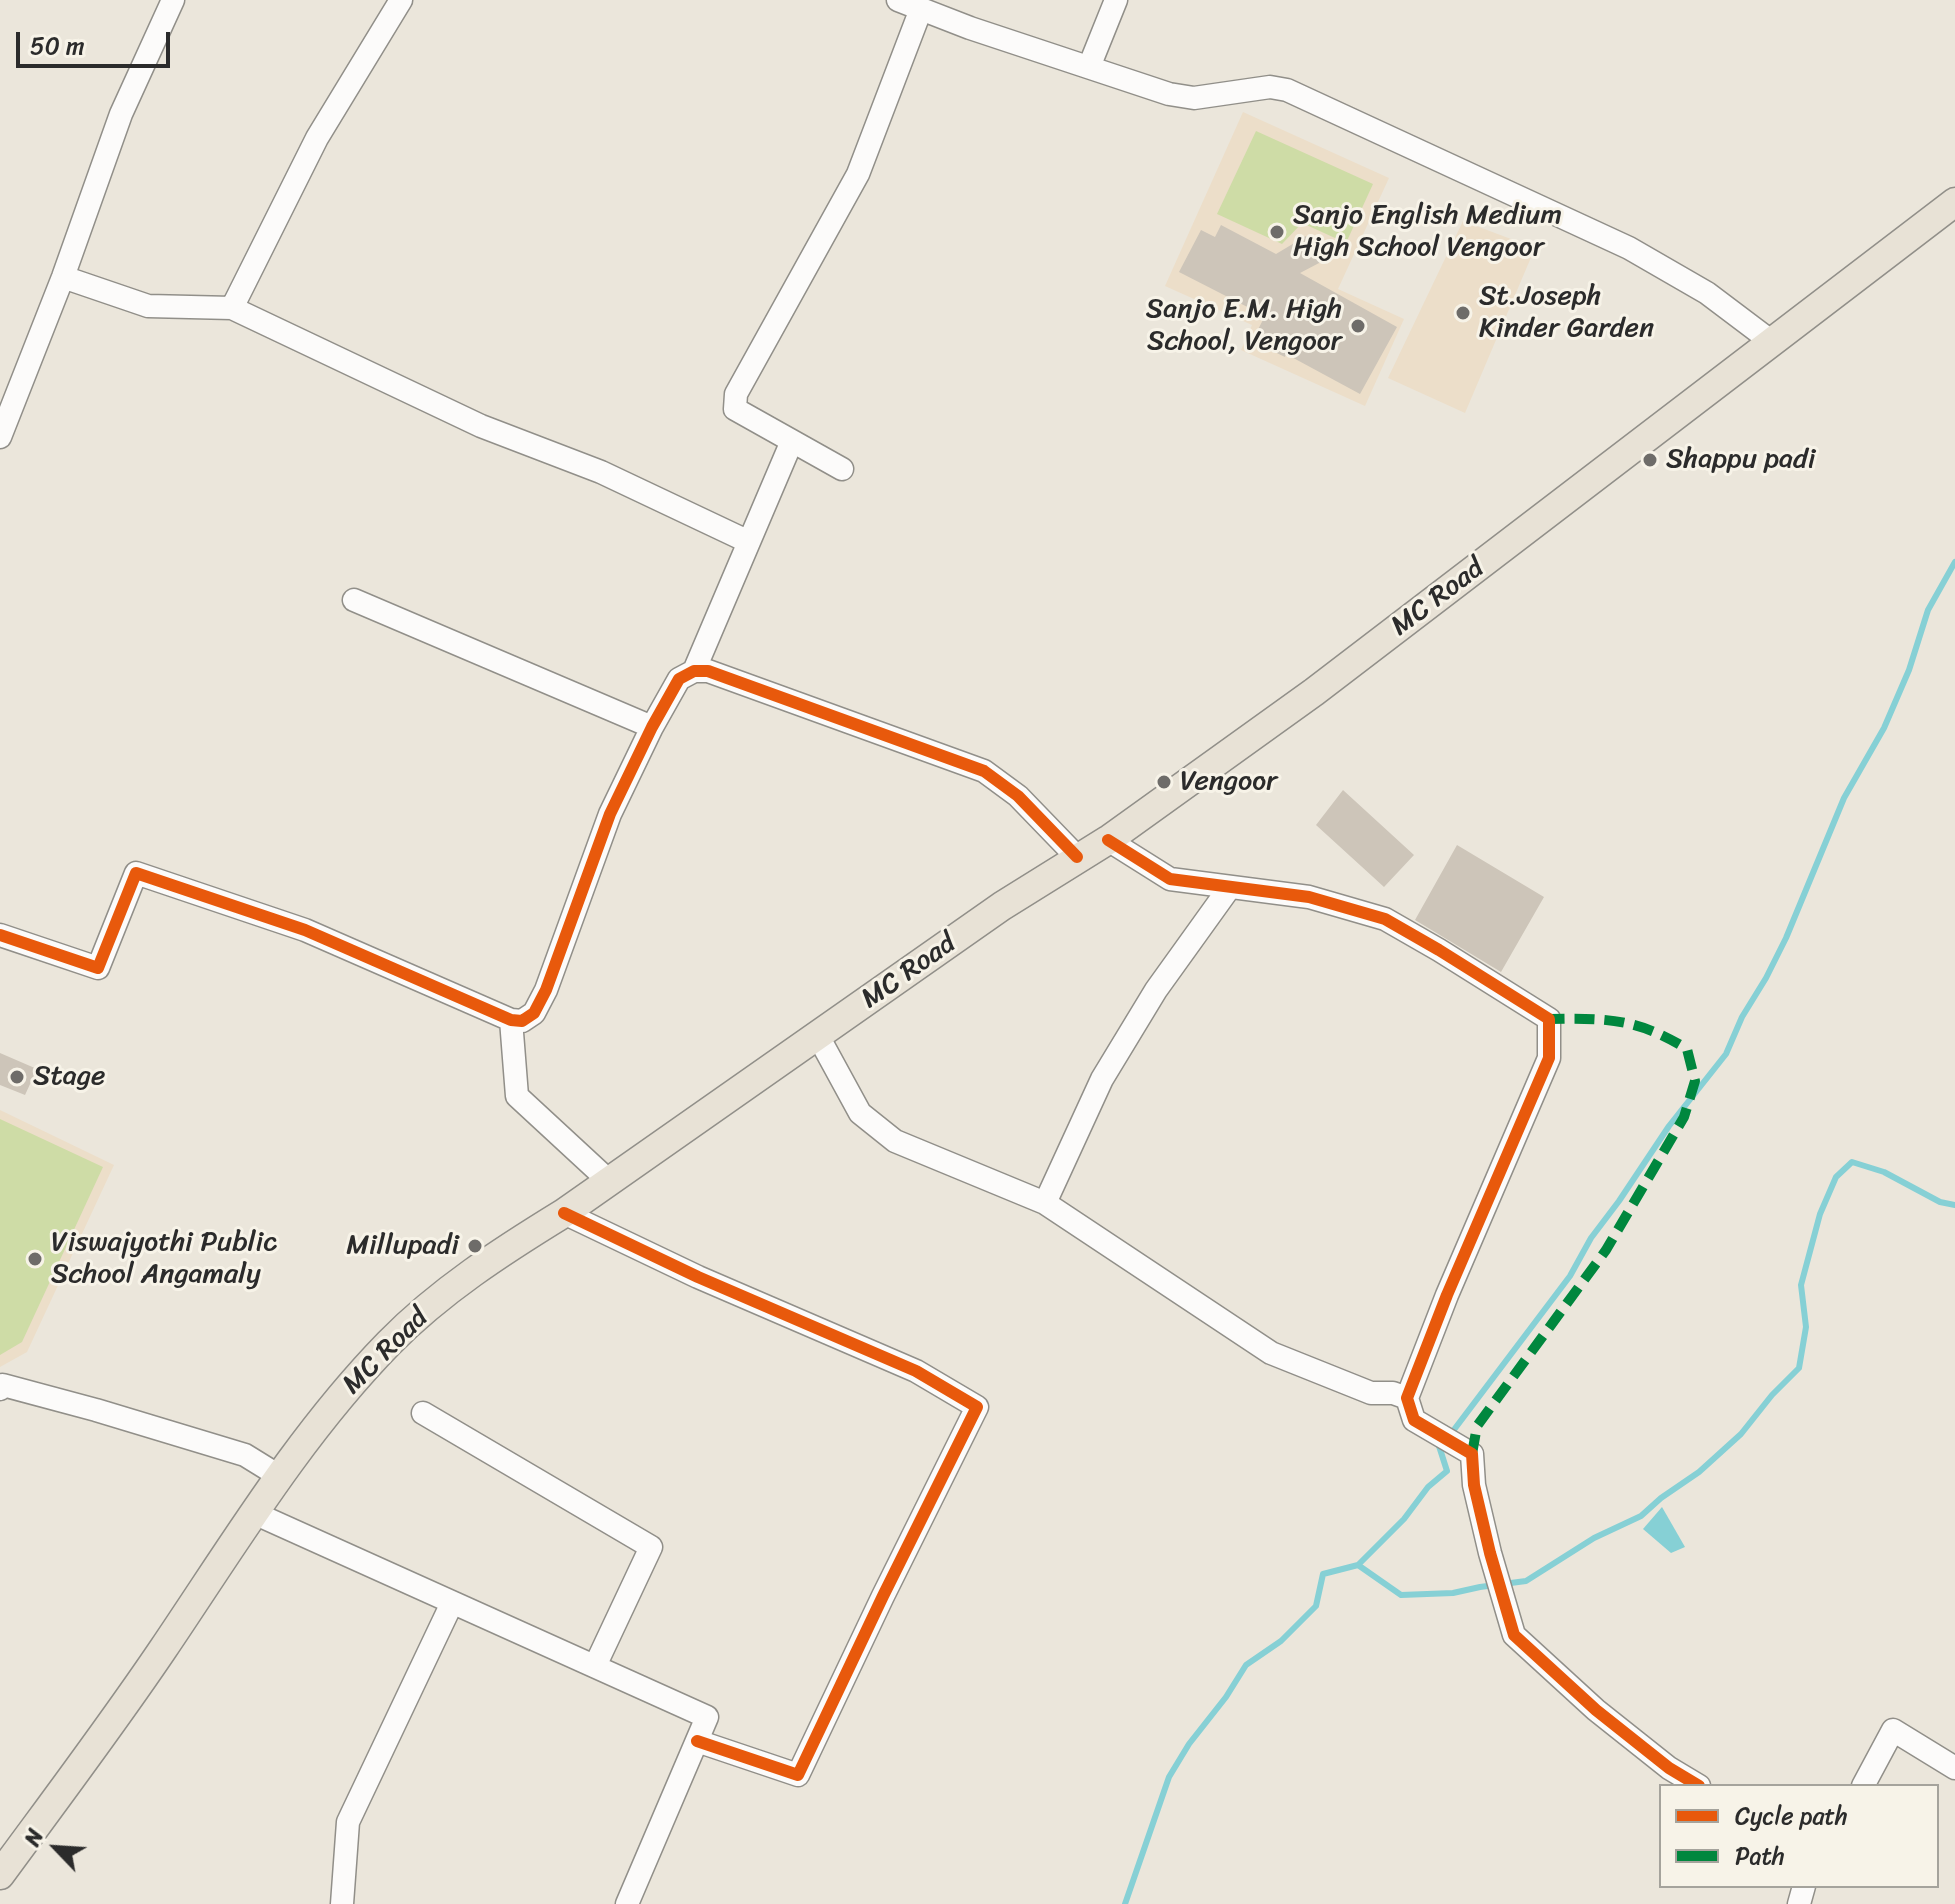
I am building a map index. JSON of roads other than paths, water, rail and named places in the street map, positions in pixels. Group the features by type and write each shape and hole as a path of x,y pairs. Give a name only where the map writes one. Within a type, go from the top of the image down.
{"main road":[{"name":"MC Road","path":"0,1875 154,1662 319,1422 391,1341 450,1290 1002,906 1108,840 1326,683 1955,202"}],"street":[{"path":"0,437 63,277 121,114 173,0"},
{"path":"232,308 317,138 401,0"},
{"path":"898,0 1169,94 1194,98 1270,87 1287,90 1629,248 1707,293 1772,342"},
{"path":"1089,67 1116,0"},
{"path":"842,469 735,409 736,394 858,174 921,9"},
{"path":"63,277 148,306 232,308 481,426 601,472 749,542"},
{"path":"694,671 792,441"},
{"path":"354,600 652,727"},
{"path":"0,935 98,968 136,873 305,930 511,1020 522,1021 534,1013 546,990 610,814 652,727 679,679 694,671 708,671 984,771 1018,796 1077,857"},
{"path":"1108,840 1170,879 1309,897 1385,919 1549,1019 1549,1058 1447,1295 1407,1398 1414,1420 1472,1454 1474,1485 1514,1635 1596,1710 1669,1768 1696,1784"},
{"path":"1045,1203 1102,1079 1156,990 1230,887"},
{"path":"511,1020 517,1096 609,1181"},
{"path":"818,1036 860,1113 895,1141 1045,1203 1271,1353 1371,1393 1393,1393 1407,1398"},
{"path":"564,1213 698,1277 916,1371 977,1407 798,1775 697,1741"},
{"path":"0,1389 3,1385 245,1455 279,1476"},
{"path":"423,1413 651,1547 595,1666"},
{"path":"254,1513 707,1717 627,1904"},
{"path":"342,1904 348,1822 452,1603"},
{"path":"1864,1784 1893,1730 1955,1768"}],"water":[{"path":"1662,1507 1685,1547 1671,1553 1643,1529"}],"waterway":[{"path":"1450,1435 1570,1276 1591,1238 1669,1126 1726,1054 1742,1017 1786,938 1844,798 1884,728 1909,670 1928,610 1955,562"},
{"path":"1125,1904 1169,1777 1246,1665 1281,1641 1316,1606 1323,1574 1358,1565 1401,1595 1453,1593 1526,1581 1594,1538 1641,1516 1699,1472 1741,1434 1772,1395 1799,1368 1806,1327 1801,1285 1820,1214 1836,1177 1852,1162 1884,1172 1940,1202 1955,1205"},
{"path":"1358,1565 1404,1519 1428,1487 1447,1471 1439,1446 1442,1443"}],"place":[{"name":"Sanjo English Medium High School Vengoor","path":"1277,232"},
{"name":"St.Joseph Kinder Garden","path":"1463,313"},
{"name":"Sanjo E.M. High School, Vengoor","path":"1358,326"},
{"name":"Shappu padi","path":"1650,460"},
{"name":"Vengoor","path":"1164,782"},
{"name":"Stage","path":"17,1077"},
{"name":"Millupadi","path":"475,1246"},
{"name":"Viswajyothi Public School Angamaly","path":"35,1259"}]}
